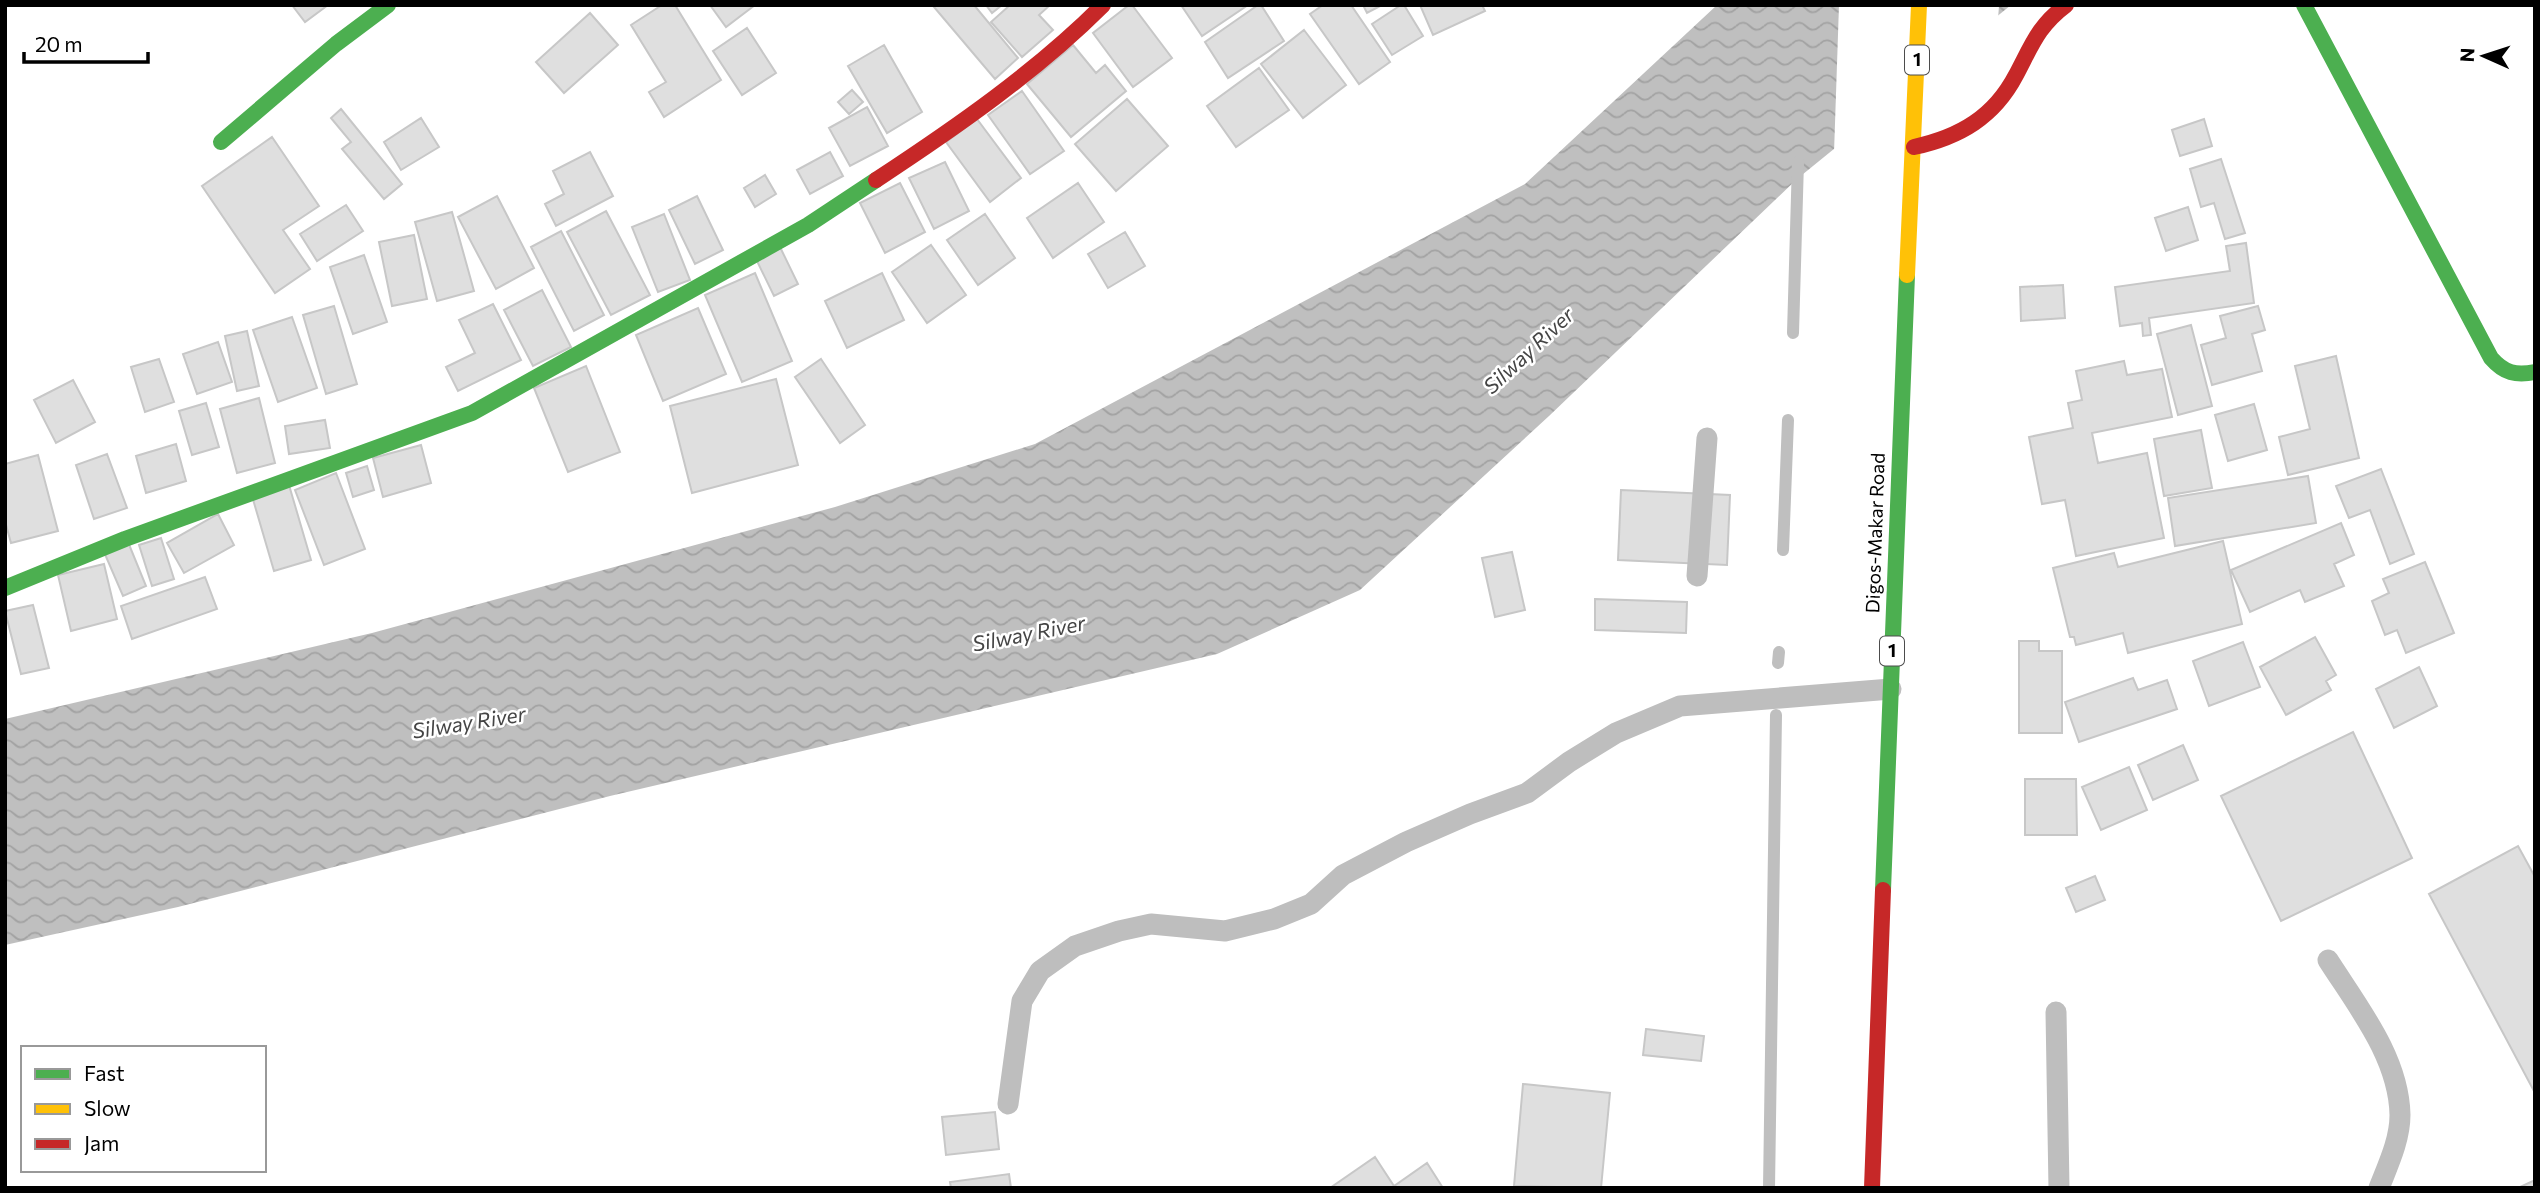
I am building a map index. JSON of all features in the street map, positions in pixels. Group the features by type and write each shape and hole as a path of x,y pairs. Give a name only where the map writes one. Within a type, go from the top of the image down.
{"street":[{"path":"221,142 337,44 388,5"},
{"path":"5,588 138,534 472,413 808,225 934,142 1068,40 1103,5"},
{"name":"Digos-Makar Road","path":"1872,1188 1919,5"},
{"path":"1914,147 1948,140 1972,127 1995,106 2011,84 2032,37 2051,15 2066,5"},
{"path":"2304,5 2491,358 2504,372 2513,375 2535,372"}],"lane":[{"path":"1697,576 1707,438"},
{"path":"1008,1104 1022,1001 1040,971 1075,946 1119,931 1151,924 1225,931 1274,919 1311,904 1343,875 1406,842 1527,793 1569,762 1616,733 1679,706 1891,690"},
{"path":"2328,960 2375,1034 2395,1076 2400,1116 2394,1149 2379,1188"},
{"path":"2056,1012 2059,1188"}],"water":[{"name":"Silway River","path":"1717,5 2011,5 1797,179 1549,416 1360,590 1217,654 610,796 178,907 5,945 5,719 372,633 835,507 1035,444 1525,184"}],"pier":[{"path":"1839,5 1999,5 1998,20 1834,153"}],"building":[{"path":"292,5 328,5 305,22"},
{"path":"662,5 675,5 721,80 664,117 649,92 666,82 631,25"},
{"path":"710,5 755,5 726,27"},
{"path":"974,5 1018,58 995,79 934,7"},
{"path":"986,5 1002,5 992,13"},
{"path":"1010,5 1050,5 1039,15 1053,30 1022,57 991,22"},
{"path":"1132,5 1172,58 1133,87 1093,33"},
{"path":"1181,5 1248,5 1202,36"},
{"path":"1261,5 1284,41 1228,78 1205,42"},
{"path":"1323,5 1351,5 1390,62 1359,84 1310,14"},
{"path":"1363,5 1382,5 1367,13"},
{"path":"1404,5 1423,36 1392,55 1372,24"},
{"path":"1420,5 1482,5 1485,11 1433,35"},
{"path":"590,13 618,45 564,93 536,62"},
{"path":"747,28 776,73 742,95 713,51"},
{"path":"1304,30 1346,85 1303,118 1261,64"},
{"path":"884,45 922,112 887,133 848,66"},
{"path":"1073,45 1096,73 1105,65 1126,91 1071,137 1027,84"},
{"path":"1259,68 1289,110 1236,147 1207,106"},
{"path":"852,90 863,102 849,114 838,102"},
{"path":"1022,91 1064,151 1030,174 988,115"},
{"path":"1127,99 1168,146 1116,191 1075,144"},
{"path":"867,107 888,146 850,166 829,128"},
{"path":"341,109 402,184 384,199 342,149 351,142 331,118"},
{"path":"421,118 439,147 401,170 384,142"},
{"path":"977,119 1021,178 990,202 946,142"},
{"path":"2204,119 2212,146 2180,156 2172,130"},
{"path":"272,137 319,206 283,230 310,269 275,293 202,186"},
{"path":"590,152 613,196 556,226 545,204 564,194 553,171"},
{"path":"830,152 843,176 810,194 797,170"},
{"path":"2221,159 2245,233 2225,239 2214,203 2201,207 2190,169"},
{"path":"945,162 969,211 934,229 909,178"},
{"path":"765,175 776,194 755,207 744,188"},
{"path":"900,183 925,232 885,253 860,203"},
{"path":"1078,183 1104,222 1053,258 1027,218"},
{"path":"497,196 534,268 496,289 458,217"},
{"path":"697,196 723,250 695,264 669,210"},
{"path":"346,205 363,231 317,261 300,234"},
{"path":"2188,207 2198,240 2166,251 2155,218"},
{"path":"606,211 650,295 611,315 567,232"},
{"path":"452,212 474,291 437,301 415,222"},
{"path":"664,214 690,280 658,292 632,227"},
{"path":"985,214 1015,258 978,285 947,240"},
{"path":"561,231 604,315 574,331 531,247"},
{"path":"1125,232 1145,266 1108,288 1088,254"},
{"path":"414,235 427,299 392,306 379,242"},
{"path":"2246,243 2254,303 2149,318 2151,335 2143,336 2142,323 2120,326 2115,287 2230,271 2226,246"},
{"path":"931,245 966,295 927,323 892,272"},
{"path":"780,247 798,284 774,296 756,259"},
{"path":"364,255 387,322 353,334 330,267"},
{"path":"755,273 792,361 742,382 705,295"},
{"path":"882,273 904,320 847,348 825,301"},
{"path":"2063,285 2065,318 2021,321 2020,287"},
{"path":"542,290 571,347 533,366 504,310"},
{"path":"493,304 521,360 458,391 446,367 475,353 459,320"},
{"path":"334,306 357,384 326,394 303,315"},
{"path":"2258,306 2265,330 2252,334 2262,371 2212,385 2201,345 2226,338 2220,316"},
{"path":"698,308 726,374 663,401 636,335"},
{"path":"292,317 317,388 278,402 253,330"},
{"path":"2191,325 2212,406 2178,415 2157,334"},
{"path":"247,331 259,386 237,391 225,336"},
{"path":"218,342 232,382 197,394 183,354"},
{"path":"2336,356 2359,458 2288,475 2279,437 2310,429 2295,366"},
{"path":"159,359 174,402 145,412 131,367"},
{"path":"821,359 865,425 840,443 795,377"},
{"path":"2124,361 2127,375 2162,369 2172,417 2092,433 2098,463 2147,453 2164,538 2076,556 2065,500 2042,504 2029,437 2073,428 2068,403 2082,400 2076,371"},
{"path":"586,366 620,452 568,472 534,388"},
{"path":"776,379 798,465 692,493 670,406"},
{"path":"73,380 95,422 56,443 34,400"},
{"path":"259,398 275,463 237,473 220,409"},
{"path":"206,403 219,447 192,455 179,411"},
{"path":"2254,404 2267,450 2228,461 2215,415"},
{"path":"325,420 330,448 289,454 285,426"},
{"path":"2201,430 2212,488 2164,496 2154,439"},
{"path":"176,444 186,481 146,493 136,456"},
{"path":"421,445 431,483 383,497 373,458"},
{"path":"107,454 127,508 94,519 76,465"},
{"path":"38,455 58,531 11,543 5,521 5,464"},
{"path":"367,466 374,490 353,497 346,473"},
{"path":"2381,469 2414,554 2390,564 2370,510 2349,518 2336,486"},
{"path":"336,473 365,549 324,565 295,490"},
{"path":"2308,476 2316,523 2175,546 2168,498"},
{"path":"289,485 311,560 274,571 252,496"},
{"path":"1621,490 1730,495 1727,565 1618,560"},
{"path":"218,514 234,545 184,573 167,543"},
{"path":"2341,523 2354,555 2334,564 2344,586 2305,602 2300,590 2250,612 2231,570"},
{"path":"161,538 174,579 152,586 139,545"},
{"path":"2223,541 2242,624 2128,653 2123,633 2076,645 2074,637 2070,637 2053,568 2114,553 2118,567"},
{"path":"128,542 146,586 123,596 104,552"},
{"path":"1512,552 1525,610 1495,617 1482,558"},
{"path":"2425,562 2454,633 2406,653 2397,630 2385,635 2372,601 2389,593 2383,579"},
{"path":"104,564 117,619 71,631 58,575"},
{"path":"205,577 217,609 132,639 121,606"},
{"path":"1595,599 1687,602 1686,633 1595,630"},
{"path":"33,605 49,668 21,674 5,611"},
{"path":"2315,637 2336,675 2326,681 2331,690 2286,715 2260,667"},
{"path":"2019,641 2039,641 2039,651 2062,651 2062,733 2019,733"},
{"path":"2243,642 2260,687 2209,706 2193,661"},
{"path":"2419,667 2437,706 2394,728 2376,689"},
{"path":"2133,678 2138,690 2167,680 2177,709 2079,742 2065,702"},
{"path":"2353,732 2412,858 2281,921 2221,796"},
{"path":"2183,745 2198,780 2153,800 2138,765"},
{"path":"2129,767 2147,810 2101,830 2082,787"},
{"path":"2025,779 2076,779 2077,835 2025,835"},
{"path":"2518,846 2535,877 2535,1093 2429,894"},
{"path":"2095,876 2105,900 2076,912 2066,888"},
{"path":"1646,1029 1704,1036 1701,1061 1643,1055"},
{"path":"1523,1084 1610,1093 1601,1188 1514,1186"},
{"path":"995,1112 999,1149 946,1155 942,1117"},
{"path":"1375,1157 1394,1186 1427,1163 1443,1188 1330,1188"},
{"path":"1009,1174 1011,1188 951,1188 950,1182"},
{"path":"2535,1180 2535,1188 2518,1188"}],"waterway":[{"path":"1793,333 1798,162"},
{"path":"1783,550 1788,420"},
{"path":"1778,663 1779,652"},
{"path":"1769,1188 1776,715"}],"traffic: fast":[{"path":"221,142 336,44 388,5"},
{"path":"2304,5 2491,358 2511,372 2535,372"},
{"path":"5,588 125,539 472,413 808,225 876,180"},
{"path":"1883,890 1907,275"}],"traffic: slow":[{"path":"1907,275 1919,5"}],"traffic: jam":[{"path":"876,180 1023,76 1103,5"},
{"path":"1914,147 1961,131 1986,114 2007,90 2042,28 2066,5"},
{"path":"1872,1188 1883,890"}]}
